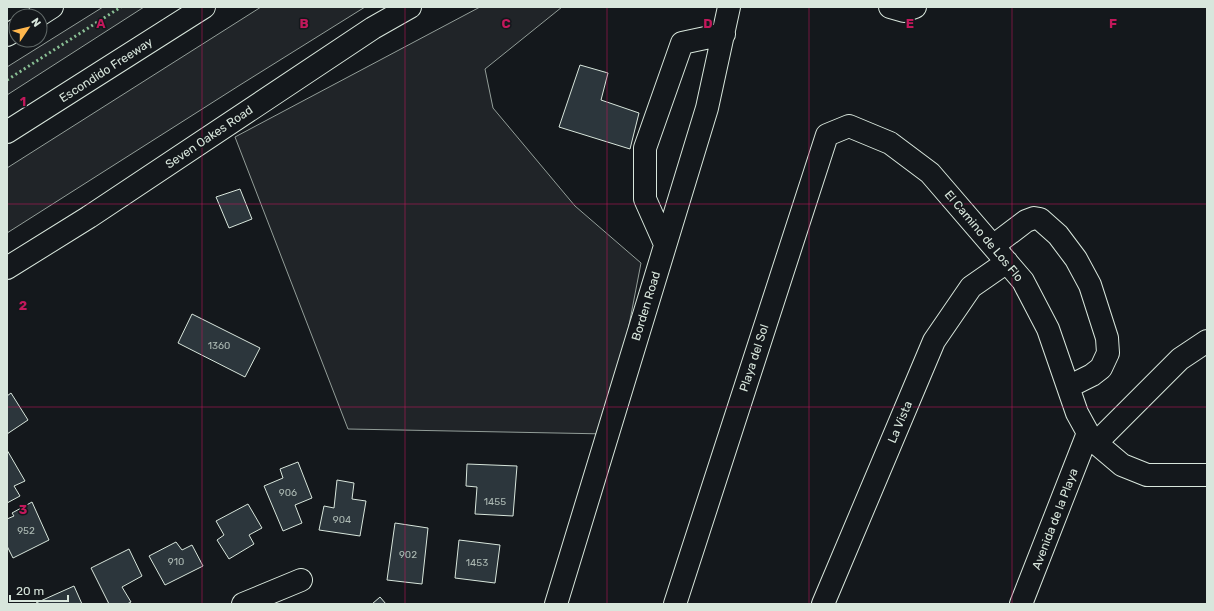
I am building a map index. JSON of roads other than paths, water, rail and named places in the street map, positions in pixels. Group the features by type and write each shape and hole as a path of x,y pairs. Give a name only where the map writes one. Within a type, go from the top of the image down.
{"main road":[{"name":"Escondido Freeway","path":"7,132 204,7"},
{"name":"Seven Oakes Road","path":"7,268 89,217 373,28 410,7"},
{"name":"Borden Road","path":"556,604 707,108 729,7"},
{"path":"890,7 904,11 915,7"},
{"path":"665,244 645,199 645,148 682,43 724,34"},
{"name":"El Camino de Los Flo","path":"849,126 890,143 930,173 1023,281 1048,329 1078,413 1092,438"},
{"name":"Playa del Sol","path":"675,604 827,135 849,126"},
{"path":"993,246 1026,221 1034,218 1040,219 1058,235 1076,259 1090,285 1107,338 1108,352 1101,368 1092,375 1068,386"},
{"name":"La Vista","path":"823,604 934,341 971,287 1007,262"},
{"name":"Avenida de la Playa","path":"1021,604 1092,438 1180,359 1207,341"},
{"path":"1092,438 1122,465 1147,475 1207,475"},
{"path":"243,604 301,580"}]}
